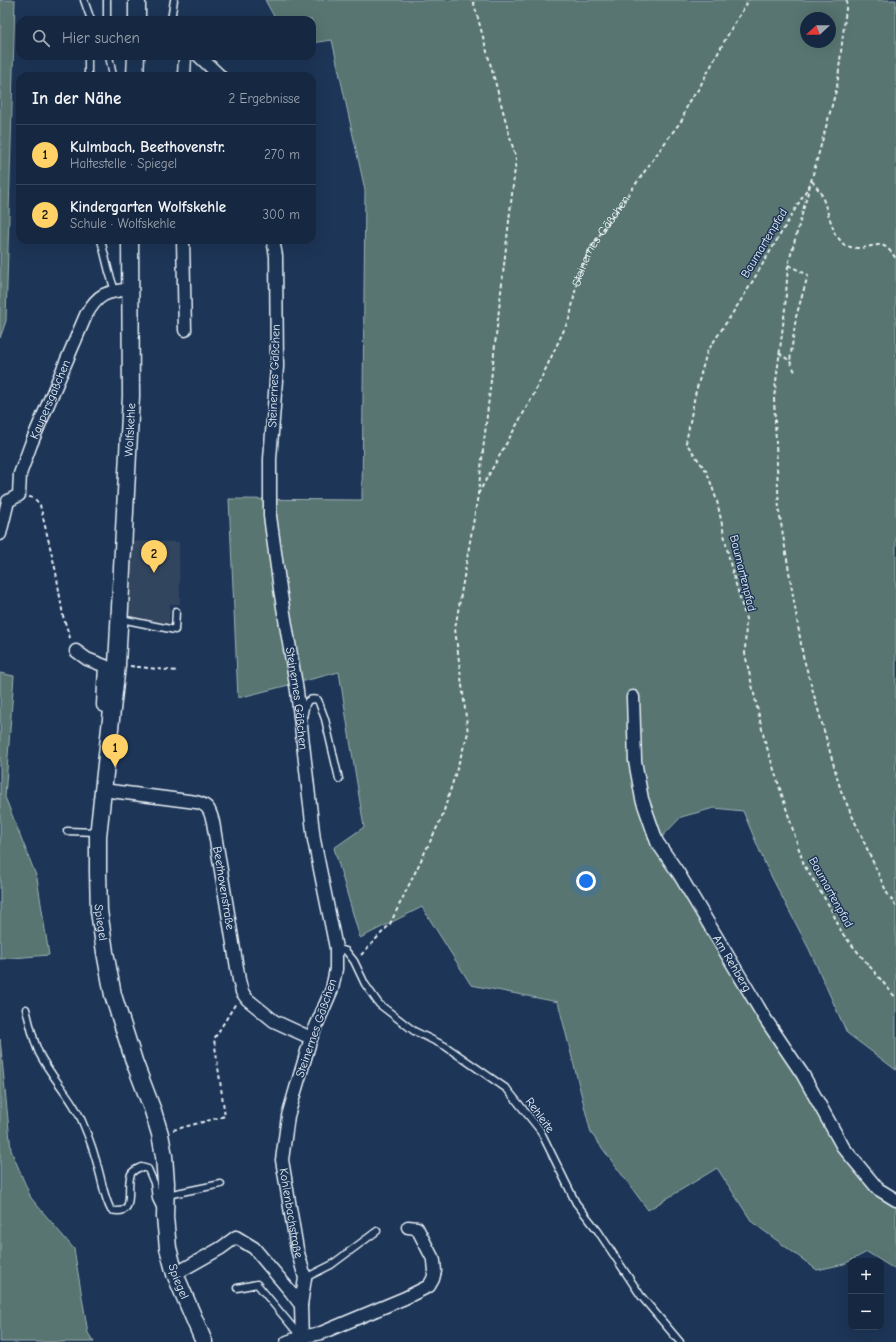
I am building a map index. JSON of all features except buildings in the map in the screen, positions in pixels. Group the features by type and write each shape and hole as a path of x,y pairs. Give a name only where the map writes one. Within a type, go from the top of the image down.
{"street":[{"path":"137,0 137,16"},
{"path":"135,72 136,60"},
{"path":"184,72 185,60"},
{"path":"203,60 216,72"},
{"name":"Wolfskehle","path":"119,619 131,396 130,244"},
{"path":"183,244 185,330"},
{"name":"Steinernes Gäßchen","path":"274,244 276,256 277,367 270,459 270,516 280,589 297,691 314,840 336,948 336,969 332,989 311,1038 288,1116 284,1147"},
{"name":"Kaupersgäßchen","path":"0,534 8,501 19,494 20,474 31,444 86,315 92,304 99,297 108,292 131,289"},
{"name":"Spiegel","path":"119,619 117,665 99,832 99,911 113,995 134,1061 160,1134 164,1156 166,1196 165,1217 168,1248 175,1274 204,1342"},
{"path":"76,651 87,660 105,666 103,705 112,709"},
{"name":"Am Rehberg","path":"633,697 635,761 642,799 657,842 679,874 766,1020 802,1075 842,1148 878,1189 896,1200"},
{"name":"Beethovenstraße","path":"103,790 196,802 204,804 208,808 213,822 238,980 242,992 247,999 274,1021 311,1038"},
{"name":"Kohlenbachstraße","path":"284,1147 282,1160 284,1175 297,1249 305,1278 301,1305 302,1339"},
{"path":"287,1342 321,1333 405,1298 429,1286 433,1280 435,1271 434,1261 417,1228 408,1227"},
{"path":"175,1274 221,1248 236,1237 254,1248 292,1292 301,1305"}],"lane":[{"path":"84,0 90,16"},
{"path":"107,0 107,16"},
{"path":"172,16 174,0"},
{"path":"88,60 88,72"},
{"path":"109,60 112,72"},
{"path":"102,244 115,291"},
{"path":"119,619 175,630 176,611"},
{"path":"301,726 306,703 309,699 313,698 318,700 325,719 339,779"},
{"path":"67,831 99,832"},
{"name":"Rehleite","path":"336,948 346,951 354,961 365,984 379,1004 414,1031 445,1046 507,1090 540,1130 576,1203 598,1231 641,1296 680,1342"},
{"name":"Spiegel","path":"26,1009 40,1054 49,1070 73,1104 84,1125 100,1175 106,1202 110,1210 117,1212 122,1211 128,1205 131,1175 134,1170 141,1167 148,1170 151,1175 154,1183 156,1199 165,1217"},
{"path":"166,1196 221,1184"},
{"path":"305,1278 331,1265 377,1231"},
{"path":"237,1288 257,1284 302,1339"}],"path":[{"path":"354,961 390,924 442,817 468,733 456,629 478,495 516,159 473,0"},
{"name":"Steinernes Gäßchen","path":"478,495 533,396 570,316 578,277 589,250 682,120 689,101 698,90 731,29 749,0"},
{"path":"847,0 837,87 788,265 774,398 779,511 803,656 840,791 887,893 896,906"},
{"path":"812,181 821,193 836,234 844,246 859,248 880,244 888,249 896,259"},
{"name":"Baumartenpfad","path":"812,181 745,294 707,352 695,395 686,443 707,472 717,501 731,567 746,620 745,654 764,738 804,865 830,907 842,934 896,998"},
{"path":"788,265 808,275 796,317 790,361"},
{"path":"779,352 790,361 796,374"},
{"path":"34,498 40,505 56,572 63,616 69,636 76,651"},
{"path":"117,665 178,671"},
{"path":"160,1134 225,1116 214,1039 242,992"}],"shaded area":[{"path":"129,541 179,542 180,604 170,604 169,626 141,621 129,617 127,612"}],"green space":[{"path":"0,0 15,0 6,321 0,338"},
{"path":"265,0 896,0 896,1070 847,1033 809,949 766,866 743,811 714,808 681,817 657,842 843,1147 896,1200 896,1270 884,1263 884,1258 877,1258 867,1252 856,1258 848,1258 848,1262 844,1264 817,1270 752,1222 717,1168 648,1210 591,1133 558,1002 471,985 422,907 360,938 334,848 364,827 339,672 238,698 229,499 362,500 365,190 332,40 316,42 316,16 274,16"},
{"path":"0,673 14,676 5,797 37,878 49,955 0,959"},
{"path":"0,1039 11,1150 31,1198 74,1249 88,1333 94,1342 0,1342"}],"place":[{"name":"Kindergarten Wolfskehle","path":"154,573"},
{"name":"Kulmbach, Beethovenstr.","path":"115,767"}]}
